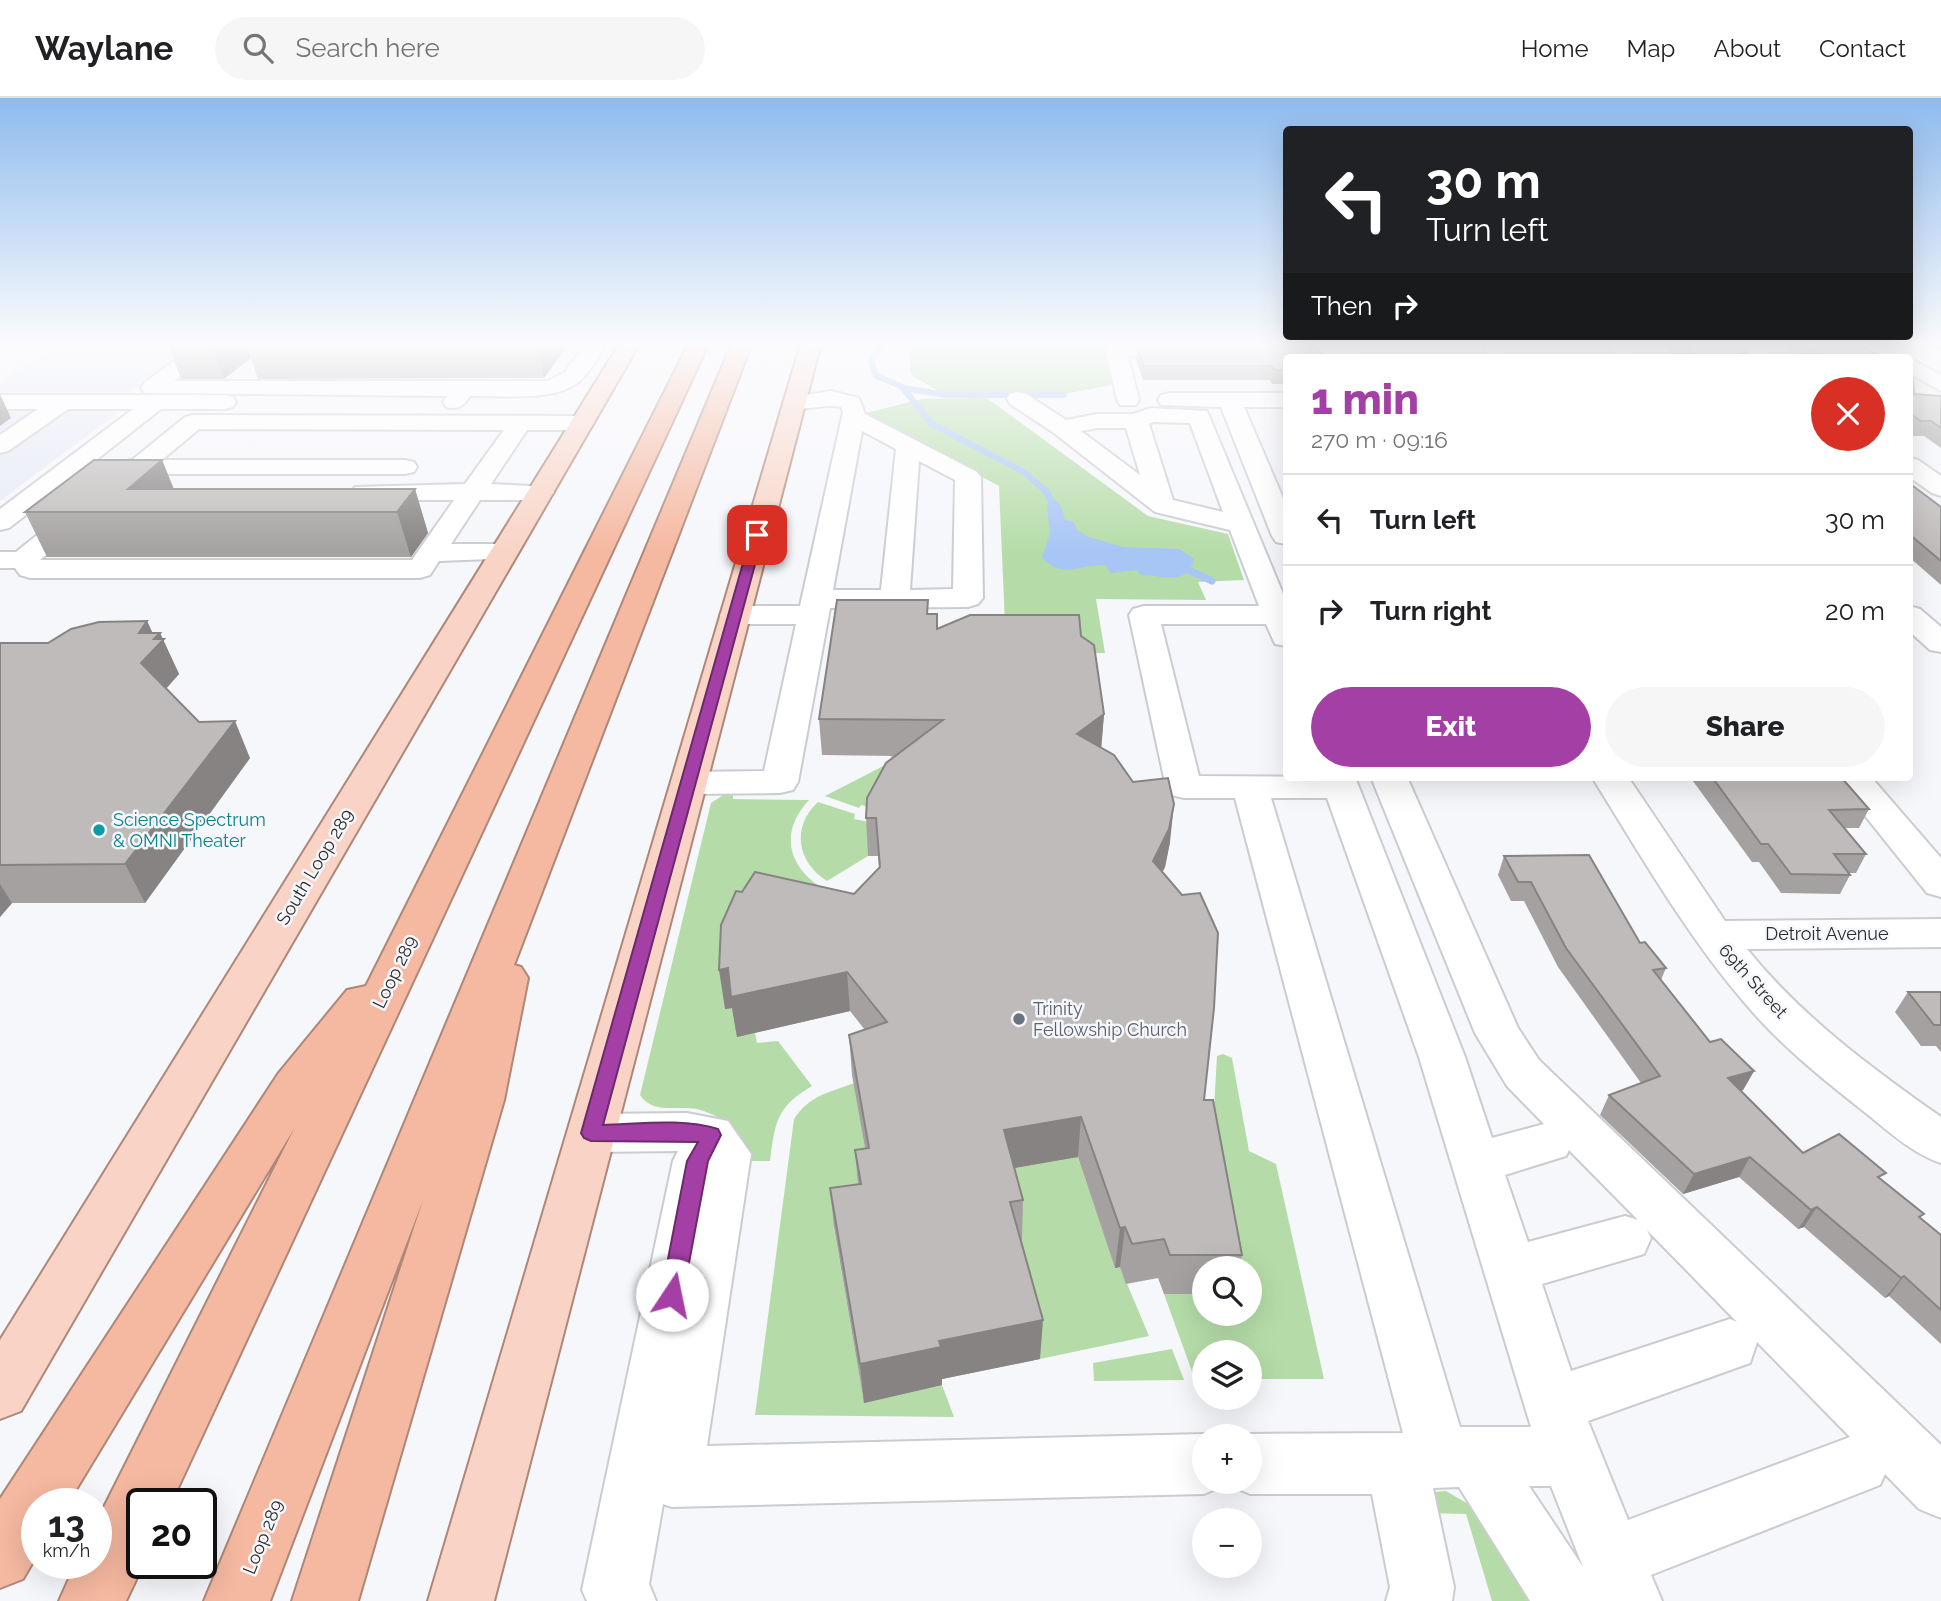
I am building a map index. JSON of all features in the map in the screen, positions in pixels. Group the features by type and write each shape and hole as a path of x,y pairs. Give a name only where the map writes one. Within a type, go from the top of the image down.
{"highway":[{"name":"Loop 289","path":"92,1601 665,413"},
{"name":"Loop 289","path":"237,1601 714,413"},
{"path":"325,1601 480,1100 530,872"},
{"path":"0,1556 295,1087 408,945"}],"main road":[{"name":"South Loop 289","path":"0,1392 504,552 526,472 588,413"},
{"path":"461,1601 791,413"}],"street":[{"path":"0,446 48,413"},
{"path":"44,416 88,415 89,424 118,413"},
{"path":"0,522 71,467 132,413"},
{"path":"351,467 398,413"},
{"path":"468,480 420,569 30,569 12,560 110,491 193,422 520,423 587,413"},
{"path":"689,783 780,782 852,413"},
{"path":"1039,413 1161,504 1242,526"},
{"path":"1062,428 1125,413"},
{"path":"1133,413 1161,504"},
{"path":"1142,413 1163,413"},
{"path":"1198,413 1282,626 1144,615 1184,787 1250,787 1339,782 1442,1057 1562,1430 1620,1580 1858,1464"},
{"path":"1235,413 1283,529"},
{"path":"735,615 895,599 968,598 968,477 853,417"},
{"path":"520,423 526,472"},
{"path":"895,599 908,445"},
{"path":"71,467 434,467"},
{"path":"1913,468 1941,488"},
{"path":"337,492 526,472"},
{"path":"468,480 526,472"},
{"path":"40,491 212,491"},
{"path":"431,552 504,552"},
{"path":"1913,618 1941,643"},
{"path":"1391,781 1498,1033 1523,1073 1941,1487"},
{"name":"69th Street","path":"1613,781 1713,935 1774,1007 1871,1092 1941,1143"},
{"path":"1855,781 1941,884"},
{"path":"1250,787 1437,1460 1419,1601"},
{"name":"Detroit Avenue","path":"1713,935 1941,933"},
{"path":"591,1133 687,1132 711,1135 726,1154 673,1477 1192,1464"},
{"path":"623,1601 615,1590 698,1161 711,1135"},
{"path":"1476,1163 1549,1142"},
{"path":"1510,1269 1625,1238"},
{"path":"1262,1464 1437,1460 1562,1430 1730,1345"},
{"path":"1437,1460 1567,1601"}],"shaded area":[{"path":"0,413 117,413 0,501"}],"green space":[{"path":"1008,413 1148,516 1228,534 1244,580 1198,582 1206,600 1096,599 1105,653 1077,653 1005,624 999,486 862,414"},
{"path":"945,754 882,810 861,805 859,808 825,796 891,762 891,756"},
{"path":"728,792 733,792 733,799 809,800 794,823 791,846 800,867 819,886 803,905 734,1007 737,1036 755,1033 757,1043 778,1041 812,1086 791,1101 779,1117 770,1161 736,1161 728,1122 697,1109 652,1105 640,1095 711,803"},
{"path":"818,802 855,814 854,819 875,823 868,856 827,881 809,864 801,844 804,822"},
{"path":"1223,1054 1232,1058 1249,1151 1276,1164 1324,1379 1262,1379 1262,1340 1192,1340 1192,1372 1164,1294 1192,1294 1192,1326 1262,1326 1262,1256 1228,1256 1213,1125 1217,1056"},
{"path":"854,1083 872,1188 834,1228 864,1402 942,1385 954,1417 755,1415 794,1119 813,1100"},
{"path":"1078,1157 1115,1267 1120,1267 1149,1336 1040,1359 1008,1242 1021,1239 1003,1170"},
{"path":"1172,1349 1184,1380 1094,1381 1093,1363"},
{"path":"1446,1491 1511,1529 1552,1601 1492,1601 1466,1514 1425,1513 1420,1493"}],"water":[{"path":"1055,500 1061,506 1065,520 1073,521 1078,531 1089,537 1123,547 1179,549 1194,559 1190,568 1186,573 1173,578 1141,575 1137,570 1111,573 1105,565 1065,570 1050,565 1042,558 1050,534 1047,506"}],"building":[{"path":"1913,413 1941,413 1941,428 1931,421 1921,421"},
{"path":"94,460 162,460 128,489 415,489 397,512 25,512"},
{"path":"1913,486 1941,507 1941,561 1913,537"},
{"name":"Trinity Fellowship Church","path":"837,600 928,600 927,614 937,614 937,629 970,615 1079,615 1081,636 1094,645 1104,714 1077,734 1114,755 1133,782 1168,778 1174,804 1169,829 1153,861 1182,895 1200,893 1218,933 1214,1008 1204,1100 1213,1100 1242,1255 1170,1255 1164,1239 1132,1244 1125,1227 1120,1228 1081,1117 1004,1130 1023,1200 1010,1202 1043,1320 939,1341 941,1347 860,1364 830,1188 861,1184 855,1150 869,1148 849,1035 887,1022 847,972 731,997 728,968 719,970 721,925 736,891 742,892 755,872 854,894 880,867 876,818 866,818 867,798 886,763 943,720 819,719"},
{"name":"Science Spectrum & OMNI Theater","path":"147,621 139,633 160,633 154,639 164,639 141,663 199,722 235,721 125,864 0,865 0,643 48,643 71,629 99,622"},
{"path":"1715,781 1844,781 1869,809 1829,810 1866,854 1834,854 1850,875 1791,874 1768,844 1761,844"},
{"path":"1589,855 1640,943 1645,942 1666,968 1653,970 1710,1042 1721,1039 1754,1071 1728,1078 1803,1153 1839,1134 1886,1173 1878,1177 1924,1214 1919,1217 1941,1235 1941,1310 1904,1276 1901,1278 1817,1207 1811,1210 1750,1157 1694,1174 1609,1095 1660,1076 1566,948 1531,882 1518,882 1504,856"},
{"path":"1908,992 1941,992 1941,1025 1934,1025"}],"waterway":[{"path":"923,413 932,424 1024,472 1046,491"},
{"path":"1046,491 1057,513"},
{"path":"1180,566 1212,581"}],"place":[{"name":"Science Spectrum & OMNI Theater","path":"99,830"},
{"name":"Trinity Fellowship Church","path":"1019,1019"}],"route":[{"path":"672,1295 698,1161 711,1135 687,1132 591,1133 757,535"}]}
